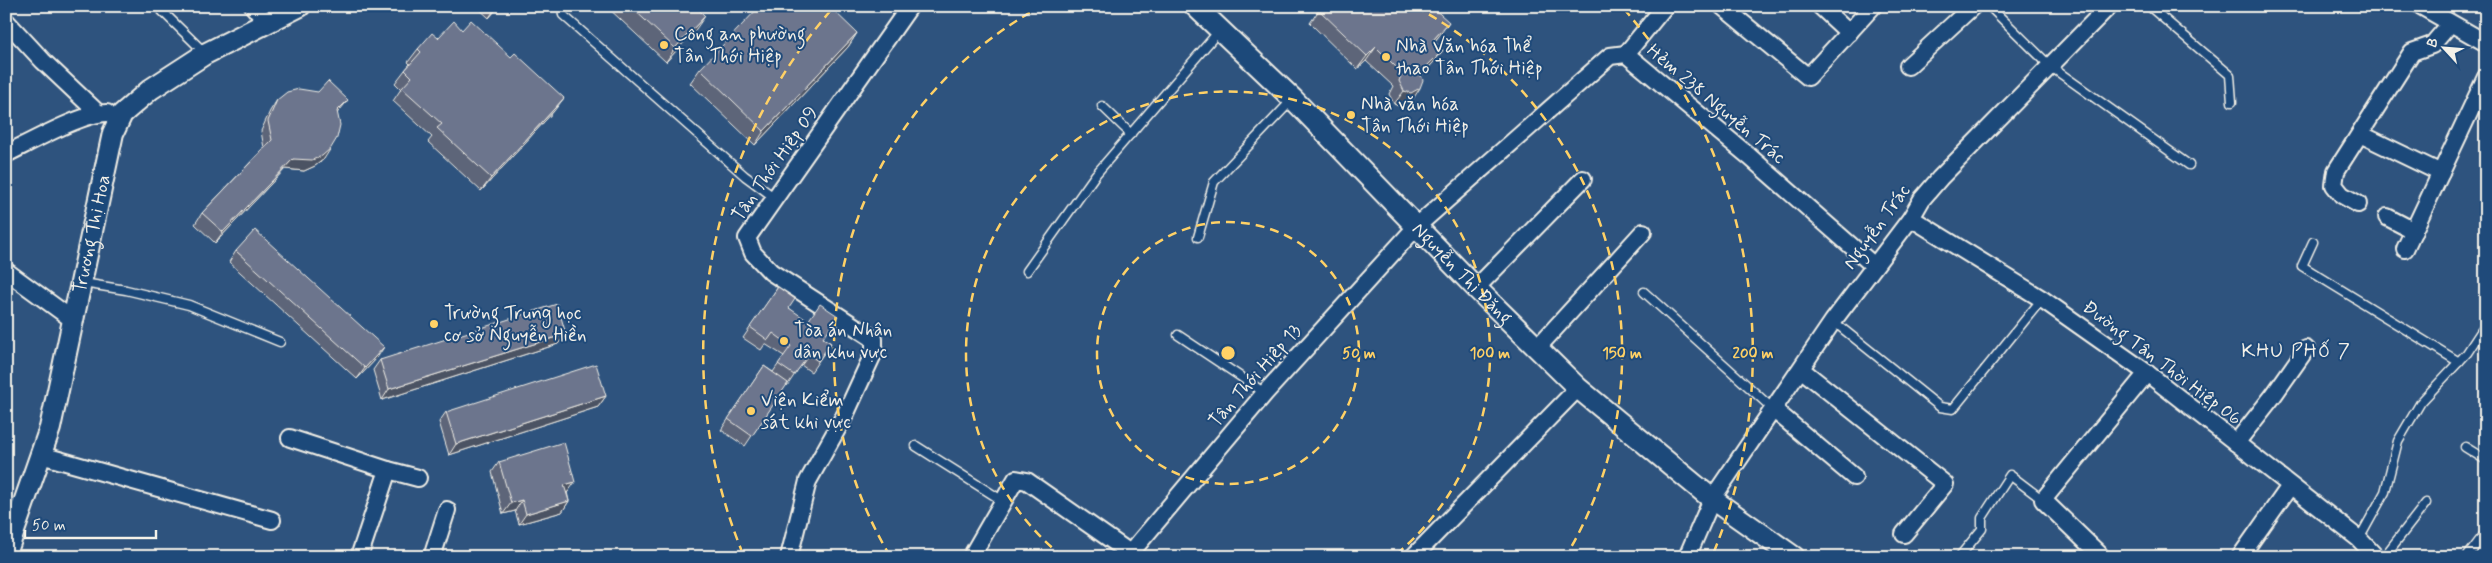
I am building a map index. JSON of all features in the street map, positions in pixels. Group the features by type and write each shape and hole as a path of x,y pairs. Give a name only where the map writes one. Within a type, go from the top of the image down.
{"street":[{"path":"254,6 267,23"},
{"name":"Trương Thị Hoa","path":"6,554 50,428 112,133 122,114 151,89 205,54 300,6"},
{"name":"Tân Thới Hiệp 09","path":"789,557 808,481 846,413 874,352 874,339 771,272 754,253 747,238 910,6"},
{"name":"Nguyễn Thị Đặng","path":"1195,6 1293,99 1476,288 1578,388 1712,499 1794,557"},
{"path":"1626,54 1665,6"},
{"path":"1722,6 1808,77 1873,6"},
{"path":"1820,6 1849,33"},
{"path":"1908,66 1973,6"},
{"name":"Nguyễn Trác","path":"1687,557 1712,499 1802,370 1833,321 1911,218 1922,199 1940,178 2109,6"},
{"path":"2421,6 2486,43"},
{"path":"6,21 43,61 98,113"},
{"path":"2358,204 2342,195 2334,185 2336,171 2412,52 2432,45 2450,24"},
{"name":"Hẻm 238 Nguyễn Trác","path":"1417,226 1610,56 1626,54 1750,157 1874,265"},
{"path":"2405,249 2486,77"},
{"path":"6,154 98,113 122,114"},
{"path":"2360,134 2441,173"},
{"path":"1476,288 1584,179"},
{"path":"2387,217 2414,231"},
{"name":"Đường Tân Thời Hiệp 06","path":"1911,218 2042,299 2147,373 2359,539 2376,557"},
{"name":"Tân Thới Hiệp 13","path":"1128,555 1265,394 1417,226"},
{"path":"1537,348 1643,232"},
{"path":"6,271 73,320"},
{"path":"2236,443 2273,396 2306,349"},
{"path":"1802,370 1945,484 1904,534"},
{"path":"2099,554 2043,500 2147,373"},
{"path":"1413,557 1578,388"},
{"path":"1773,410 1854,477"},
{"path":"290,438 418,478"},
{"path":"41,455 272,520"},
{"path":"359,557 388,470"},
{"path":"971,557 1016,479 1027,481 1128,555"},
{"path":"2240,557 2290,486"},
{"path":"432,557 447,510"}],"lane":[{"path":"157,6 205,54"},
{"path":"562,6 564,15 745,176 775,198"},
{"path":"1989,6 2050,66 2189,165"},
{"path":"2149,6 2230,74 2232,102"},
{"path":"1027,271 1096,174 1220,29"},
{"path":"1198,237 1214,182 1293,99"},
{"path":"1102,106 1131,134"},
{"path":"2313,242 2302,266 2459,362"},
{"path":"81,283 126,290 189,305 280,342"},
{"path":"1644,292 1773,410"},
{"path":"1833,321 1940,407 1953,409 2042,299"},
{"path":"2359,539 2385,492 2398,441 2421,402 2459,362 2486,324"},
{"path":"1178,336 1265,394"},
{"path":"916,446 1003,501"},
{"path":"2465,447 2486,460"},
{"path":"1959,557 1982,529 1982,518 2010,475 2043,500"},
{"path":"2384,557 2426,503"},
{"path":"2467,557 2486,532"}],"building":[{"path":"489,6 498,6 494,10"},
{"path":"630,6 695,6 705,16 675,48"},
{"path":"760,6 829,6 857,33 764,131 700,69"},
{"name":"Nhà Văn hóa Thể thao Tân Thới Hiệp","path":"1323,6 1431,6 1449,22 1433,40 1443,50 1420,73 1423,80 1420,88 1411,93 1404,91 1399,81 1402,73 1376,47 1367,56 1319,10"},
{"path":"471,20 511,57 515,53 564,98 491,178 437,128 442,124 402,88 412,77 405,70 421,52 418,49 432,33 438,38 454,21 462,30"},
{"path":"328,81 348,100 337,111 340,125 337,138 331,148 322,156 312,160 293,159 223,232 202,213 272,140 268,121 277,100 287,92 299,89 318,92"},
{"path":"255,230 384,347 365,368 236,251"},
{"name":"Tòa án Nhân dân khu vực","path":"778,287 795,299 789,308 808,321 820,304 838,316 823,338 831,343 818,361 809,355 794,375 778,364 791,346 773,333 768,340 750,327"},
{"path":"557,304 566,334 389,389 380,360"},
{"path":"596,364 606,396 456,444 446,412"},
{"name":"Viện Kiểm sát khi vực","path":"764,366 788,383 752,436 728,419"},
{"path":"564,442 575,482 564,485 569,501 526,514 522,500 511,503 499,462"}],"place":[{"name":"Công an phường Tân Thới Hiệp","path":"664,45"},
{"name":"Nhà Văn hóa Thể thao Tân Thới Hiệp","path":"1386,57"},
{"name":"Nhà văn hóa Tân Thới Hiệp","path":"1351,115"},
{"name":"Trường Trung học cơ sở Nguyễn Hiền","path":"434,324"},
{"name":"Tòa án Nhân dân khu vực","path":"784,341"},
{"name":"Viện Kiểm sát khi vực","path":"751,411"}],"district":[{"name":"KHU PHỐ 7","path":"2296,351"}]}
